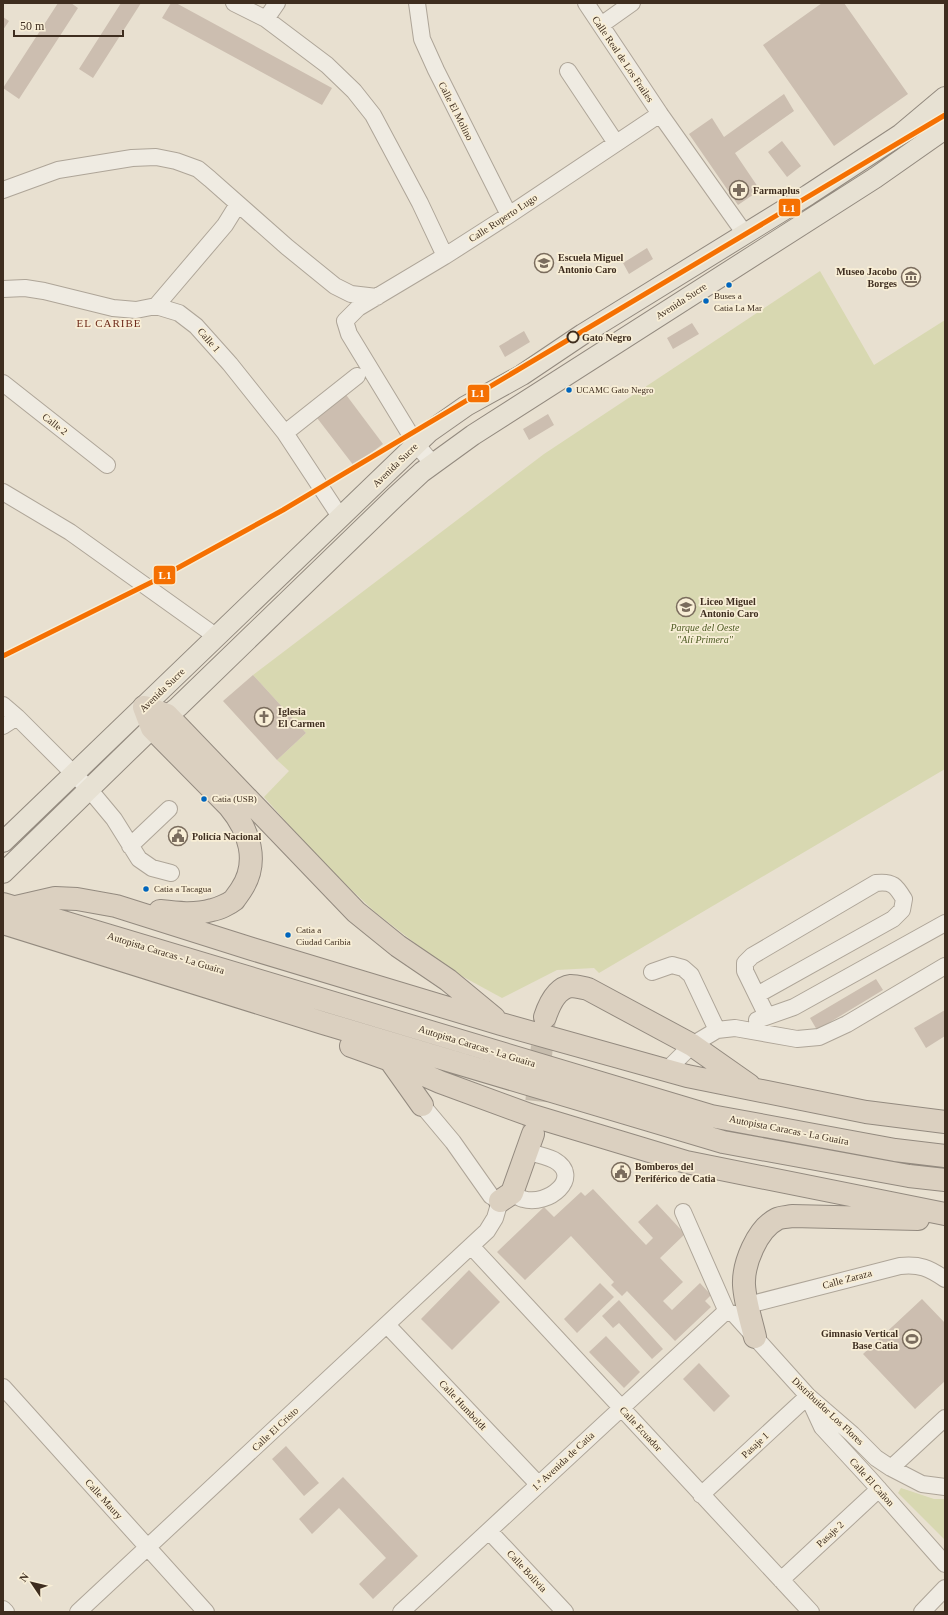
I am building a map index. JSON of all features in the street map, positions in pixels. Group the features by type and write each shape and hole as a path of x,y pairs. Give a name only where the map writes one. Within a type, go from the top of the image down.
{"highway":[{"path":"144,707 356,912 386,936 448,980 510,1027"},
{"path":"10,915 55,898 77,899 116,906 173,913 195,913 213,910 234,900 244,886 249,874 252,858 249,844 240,819 160,721"},
{"path":"116,906 510,1027 667,1070 866,1112 945,1122"},
{"name":"Autopista Caracas - La Guaira","path":"10,915 323,1023 723,1142 909,1176 945,1180"},
{"name":"Autopista Caracas - La Guaira","path":"10,915 429,1032 711,1116 895,1150 945,1156"},
{"path":"545,1017 551,1001 560,991 571,986 588,989 692,1045 757,1090"},
{"name":"Autopista Caracas - La Guaira","path":"323,1023 345,1044 390,1060 440,1082 530,1115 686,1162 945,1214"},
{"path":"429,1032 510,1027"},
{"path":"390,1060 422,1105"},
{"path":"422,1105 425,1096 431,1087 440,1082"},
{"path":"506,1197 530,1143"},
{"path":"755,1337 744,1285 746,1267 753,1248 765,1228 778,1218 792,1216 945,1219"}],"main road":[{"name":"Avenida Sucre","path":"3,842 429,432 460,410 522,374 583,334 808,195 901,134 945,97"},
{"name":"Avenida Sucre","path":"6,870 160,721 178,707 395,497 433,464 473,435 875,178 945,130"}],"street":[{"path":"234,3 266,19 327,65 354,91 373,115 420,203 445,256"},
{"path":"266,19 277,3"},
{"name":"Calle El Molino","path":"417,3 422,39 509,215"},
{"name":"Calle Real de Los Frailes","path":"586,3 660,114 744,234"},
{"path":"601,25 632,3"},
{"path":"568,71 616,143"},
{"name":"Calle Ruperto Lugo","path":"416,444 346,329 345,320 358,308 445,256 509,215 660,114"},
{"path":"3,190 58,170 132,158 176,160 198,169 335,286 351,294 377,297"},
{"path":"156,306 225,225 238,204"},
{"name":"Calle 1","path":"3,288 25,288 44,291 113,308 136,310 156,306 179,313 196,326 230,364 285,433 341,518"},
{"path":"285,433 357,376"},
{"name":"Calle 2","path":"3,383 107,465"},
{"path":"416,444 433,464"},
{"path":"3,492 70,532 217,637"},
{"path":"3,705 89,789 114,820 138,859 152,868 171,873"},
{"path":"3,726 17,717"},
{"path":"130,846 169,809"},
{"path":"757,995 893,919 902,910 904,899 896,886 885,882 876,883 752,956 746,963 745,972 767,1016"},
{"path":"667,1070 692,1045 717,1030 735,1028 794,1007 945,923"},
{"path":"652,972 672,965 683,968 691,975 717,1030"},
{"path":"735,1028 797,1039 819,1037 848,1024 945,966"},
{"path":"422,1105 452,1142 491,1196 522,1199 544,1199 555,1193 562,1186 566,1175 564,1171 555,1161 530,1143"},
{"name":"Calle El Cristo","path":"78,1612 472,1246 487,1231 506,1197"},
{"path":"683,1212 727,1312"},
{"name":"Calle Ecuador","path":"472,1246 811,1612"},
{"name":"Calle Zaraza","path":"748,1306 900,1266 912,1265 924,1267 945,1280"},
{"name":"Distribuidor Los Flores","path":"727,1312 734,1314 808,1396 852,1434 876,1458 891,1468 922,1484 945,1487"},
{"name":"1.ª Avenida de Catia","path":"401,1612 488,1530 723,1314 727,1312"},
{"name":"Calle Humboldt","path":"387,1325 538,1484"},
{"name":"Calle Maury","path":"3,1387 206,1612"},
{"name":"Calle El Cañon","path":"808,1396 822,1427 945,1564"},
{"name":"Pasaje 1","path":"702,1495 808,1396"},
{"path":"891,1468 945,1418"},
{"name":"Pasaje 2","path":"781,1580 879,1489"},
{"name":"Calle Bolivia","path":"488,1530 565,1612"},
{"path":"922,1612 945,1588"},
{"path":"3,1609 6,1612"}],"green space":[{"name":"Parque del Oeste \"Alí Primera\"","path":"820,271 874,365 945,320 945,769 599,973 594,968 557,970 502,998 447,968 375,912 322,862 264,797 289,771 277,760 306,733 253,675 544,454"},
{"path":"901,1488 934,1499 945,1499 945,1540 898,1493"}],"building":[{"path":"58,3 71,3 78,8 19,99 3,88"},
{"path":"121,3 141,3 93,78 79,69"},
{"path":"171,3 176,3 332,88 322,105 162,18"},
{"path":"822,3 844,3 908,94 834,146 763,45"},
{"path":"3,17 9,21 3,30"},
{"path":"784,94 794,111 735,153 760,190 738,205 689,134 712,118 724,137"},
{"path":"782,141 801,166 787,177 768,152"},
{"path":"647,248 653,259 629,274 623,263"},
{"path":"692,323 699,334 673,349 667,338"},
{"path":"524,331 530,342 505,357 499,346"},
{"path":"344,392 383,444 354,466 314,414"},
{"path":"548,414 554,425 529,440 523,429"},
{"name":"Iglesia El Carmen","path":"253,675 306,733 277,760 223,701"},
{"path":"876,979 883,990 817,1030 810,1018"},
{"path":"945,1010 945,1036 926,1048 914,1028"},
{"path":"593,1189 646,1245 653,1238 638,1222 657,1204 685,1234 660,1258 683,1282 663,1301 672,1310 700,1283 711,1295 705,1301 711,1307 675,1341 627,1291 622,1296 611,1285 614,1282 571,1236 525,1280 497,1252 544,1207 554,1217 581,1192 585,1196"},
{"path":"469,1270 500,1302 452,1350 421,1319"},
{"path":"600,1283 614,1297 577,1333 564,1319"},
{"name":"Gimnasio Vertical Base Catia","path":"922,1299 945,1323 945,1381 915,1409 863,1354"},
{"path":"619,1300 663,1349 652,1359 619,1323 613,1328 602,1316"},
{"path":"606,1336 640,1372 624,1388 589,1352"},
{"path":"699,1363 730,1396 714,1412 683,1379"},
{"path":"286,1446 319,1483 304,1496 272,1459"},
{"path":"343,1477 418,1556 373,1599 359,1584 386,1558 339,1508 312,1534 299,1519"}],"tunnel":[{"path":"533,1134 545,1017"}],"transit line":[{"name":"L1","path":"3,656 154,581 283,510 945,115"}],"place":[{"name":"Farmaplus","path":"739,190"},
{"name":"Escuela Miguel Antonio Caro","path":"544,263"},
{"name":"Museo Jacobo Borges","path":"911,277"},
{"name":"Buses a Catia La Mar","path":"706,301"},
{"name":"Gato Negro","path":"573,337"},
{"name":"UCAMC Gato Negro","path":"569,390"},
{"name":"Liceo Miguel Antonio Caro","path":"686,607"},
{"name":"Iglesia El Carmen","path":"264,717"},
{"name":"Catia (USB)","path":"204,799"},
{"name":"Policía Nacional","path":"178,836"},
{"name":"Catia a Tacagua","path":"146,889"},
{"name":"Catia a Ciudad Caribia","path":"288,935"},
{"name":"Bomberos del Periférico de Catia","path":"621,1172"},
{"name":"Gimnasio Vertical Base Catia","path":"912,1339"}],"district":[{"name":"EL CARIBE","path":"109,323"}]}
